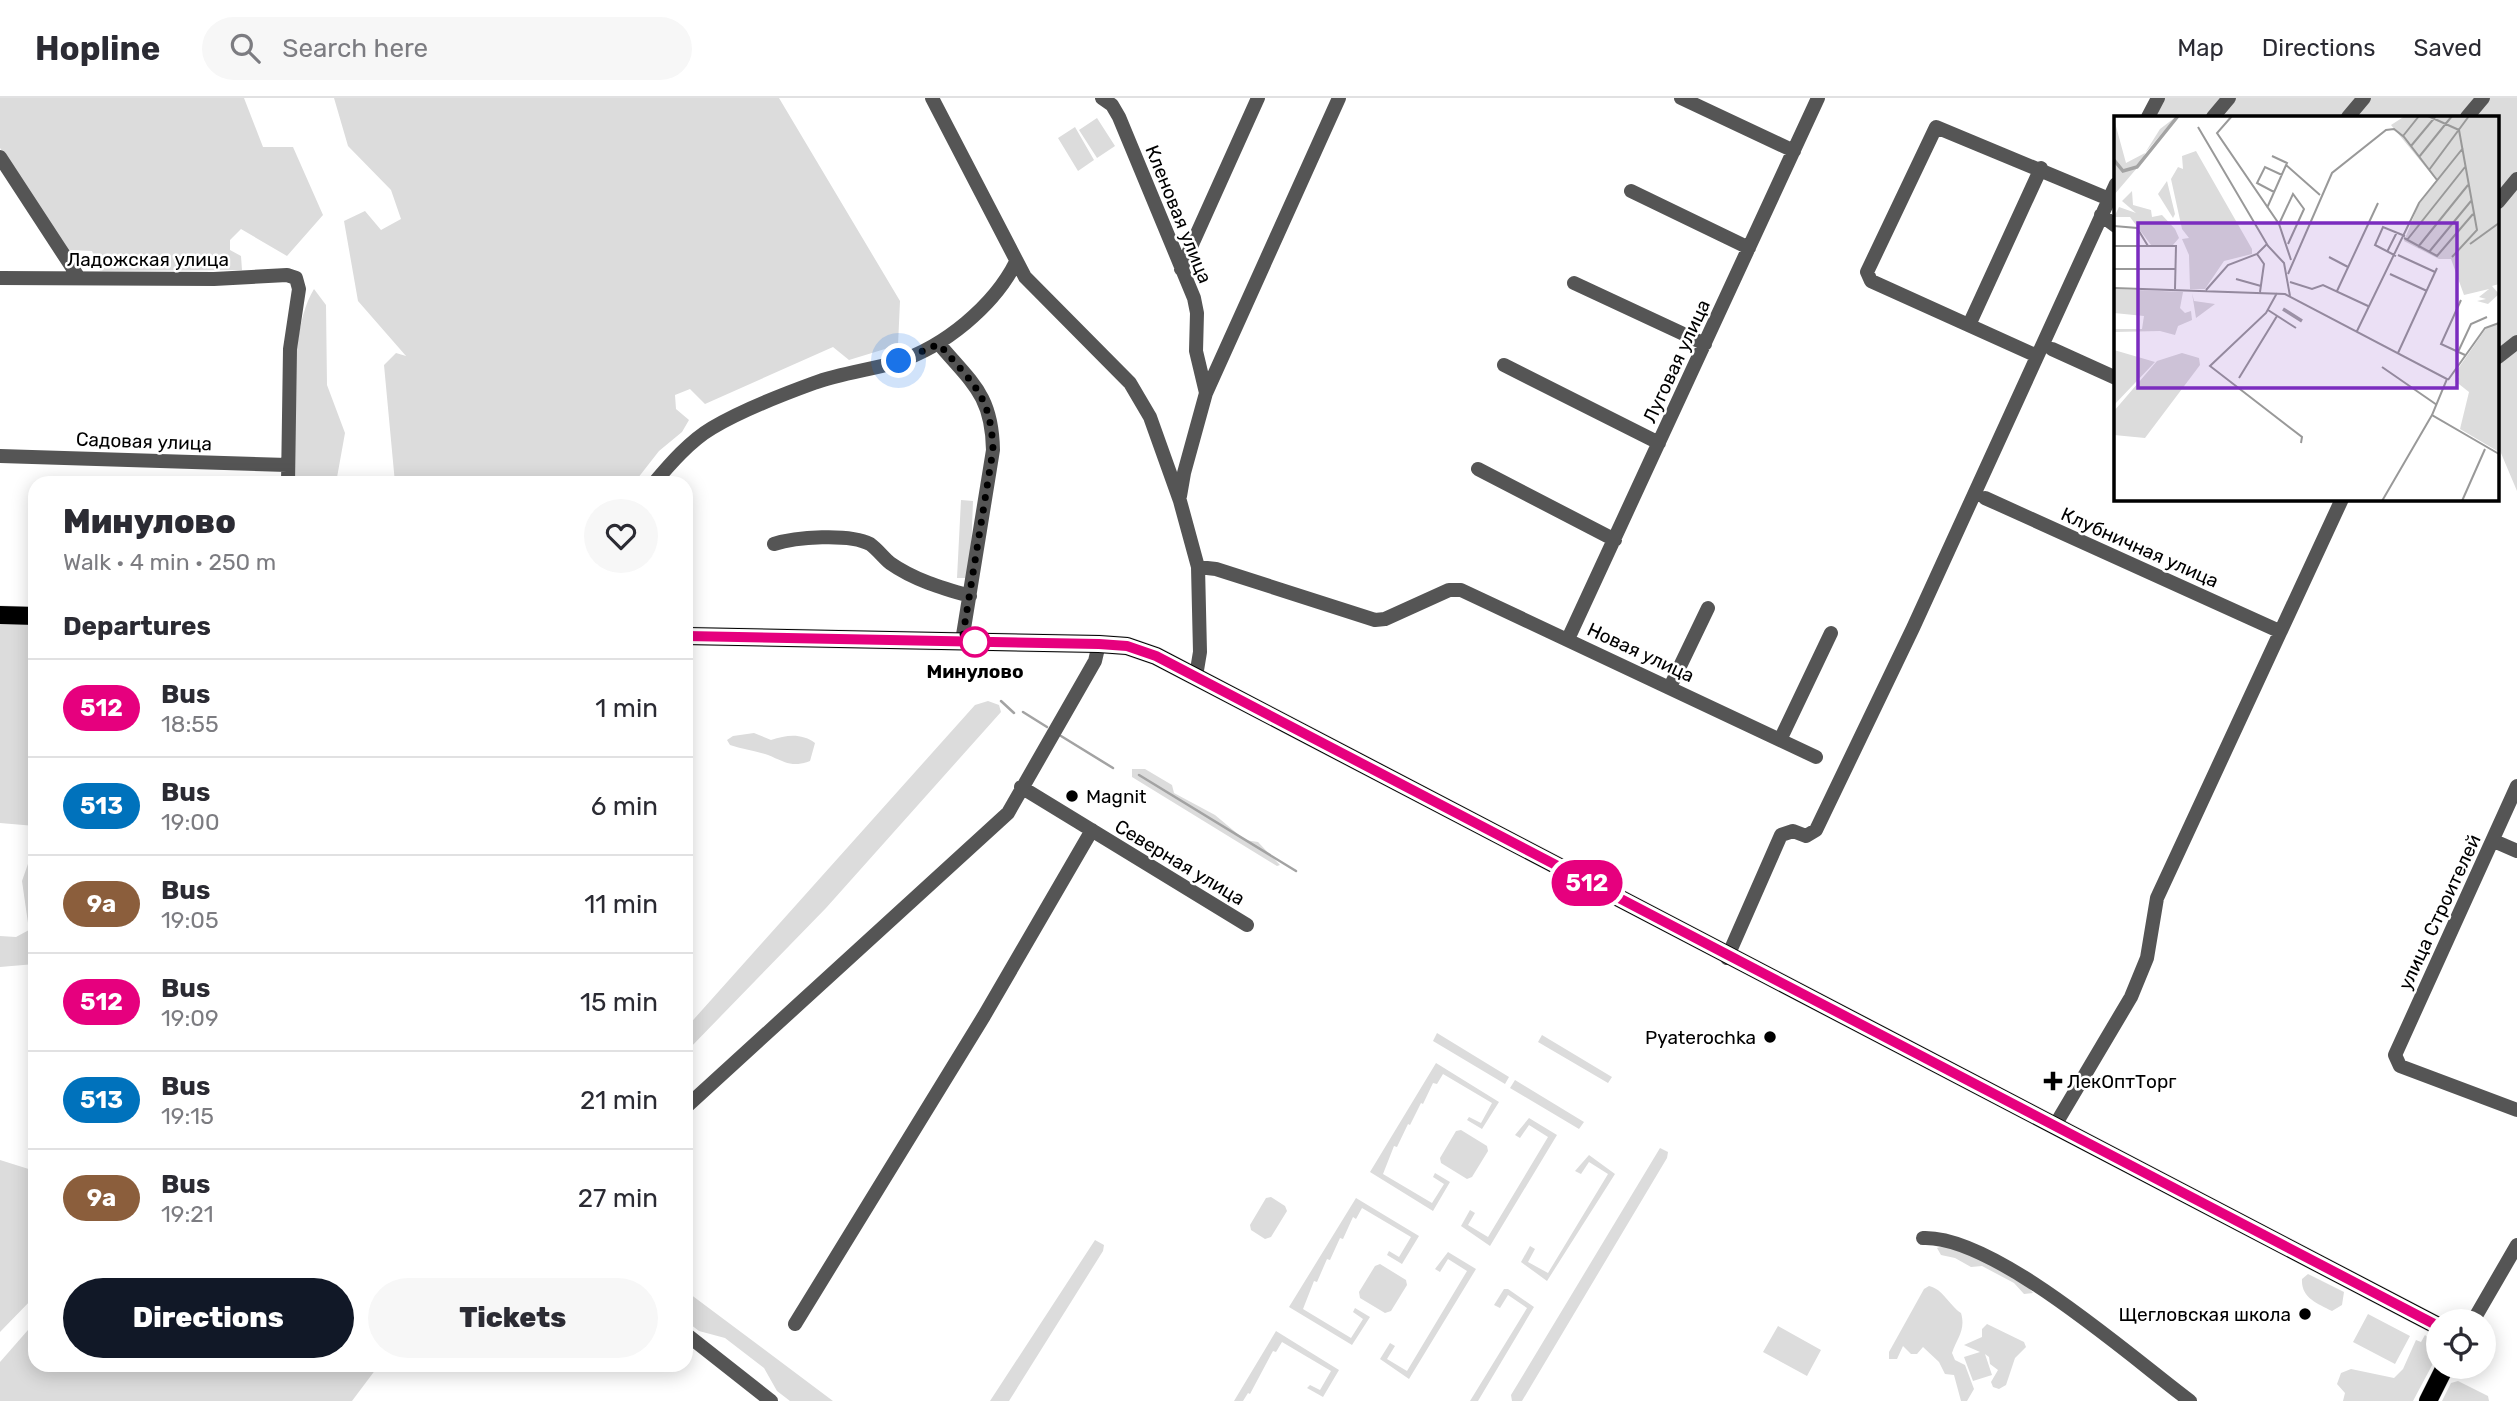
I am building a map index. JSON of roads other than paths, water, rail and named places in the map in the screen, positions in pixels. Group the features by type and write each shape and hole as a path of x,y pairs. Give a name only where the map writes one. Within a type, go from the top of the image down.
{"main road":[{"path":"0,615 28,615"},
{"path":"693,636 1127,646 1196,676 1727,958 2426,1320"},
{"path":"2428,1401 2439,1379"}],"street":[{"path":"932,98 1025,277 1130,383 1150,417 1180,501 1198,567 1200,652 1196,676"},
{"path":"1181,269 1258,98"},
{"path":"1180,501 1184,473 1206,393 1339,98"},
{"path":"1681,98 1794,152"},
{"name":"Луговая улица","path":"1567,639 1818,98"},
{"path":"2149,116 2158,98"},
{"path":"2214,116 2229,98"},
{"path":"2349,116 2364,98"},
{"path":"2468,116 2483,98"},
{"name":"Кленовая улица","path":"1110,100 1197,313 1196,351 1206,393"},
{"path":"2037,356 1868,277 1867,272 1931,131 1942,127 2109,199"},
{"path":"0,157 79,278"},
{"path":"1969,326 2041,168"},
{"path":"2500,200 2517,179"},
{"path":"1727,958 1782,835 1793,831 1806,836 1816,831 2114,188"},
{"path":"1630,191 1749,248"},
{"path":"2101,215 2114,225"},
{"path":"660,476 711,429 815,383 899,361 939,344 979,309 1008,277 1016,262"},
{"name":"Ладожская улица","path":"0,278 214,279 287,275 296,278 299,289 290,349 287,465"},
{"path":"1574,283 1705,344"},
{"path":"2500,355 2517,342"},
{"path":"939,344 985,398 992,420 993,450 962,641"},
{"path":"2052,349 2114,377"},
{"path":"1504,365 1659,443"},
{"name":"Садовая улица","path":"0,456 287,465"},
{"path":"287,465 288,476"},
{"path":"1478,469 1615,540"},
{"name":"Клубничная улица","path":"1985,498 2279,631"},
{"path":"2054,1127 2131,997 2147,958 2157,898 2342,500"},
{"path":"774,544 791,538 851,539 870,544 892,564 927,583 970,596"},
{"name":"Новая улица","path":"1198,567 1216,569 1375,620 1385,620 1448,590 1461,590 1816,757"},
{"path":"1670,687 1708,608"},
{"path":"1780,740 1831,633"},
{"path":"693,1101 1007,813 1095,661 1099,644"},
{"name":"улица Строителей","path":"2517,786 2395,1055 2400,1066 2517,1110"},
{"name":"Северная улица","path":"1021,788 1247,925"},
{"path":"795,1324 984,1016 1092,830"},
{"path":"2494,841 2517,851"},
{"path":"1923,1238 1941,1238 1963,1245 2025,1278 2190,1401"},
{"path":"2480,1309 2517,1245"},
{"path":"693,1340 771,1401"}],"waterway":[{"path":"1001,701 1014,713"},
{"path":"1023,712 1047,727"},
{"path":"1061,736 1113,768"},
{"path":"1139,775 1296,871"}],"place":[{"name":"Минулово","path":"975,642"},
{"name":"Magnit","path":"1072,796"},
{"name":"Pyaterochka","path":"1770,1037"},
{"name":"ЛекОптТорг","path":"2053,1081"},
{"name":"Щегловская школа","path":"2305,1314"}]}
